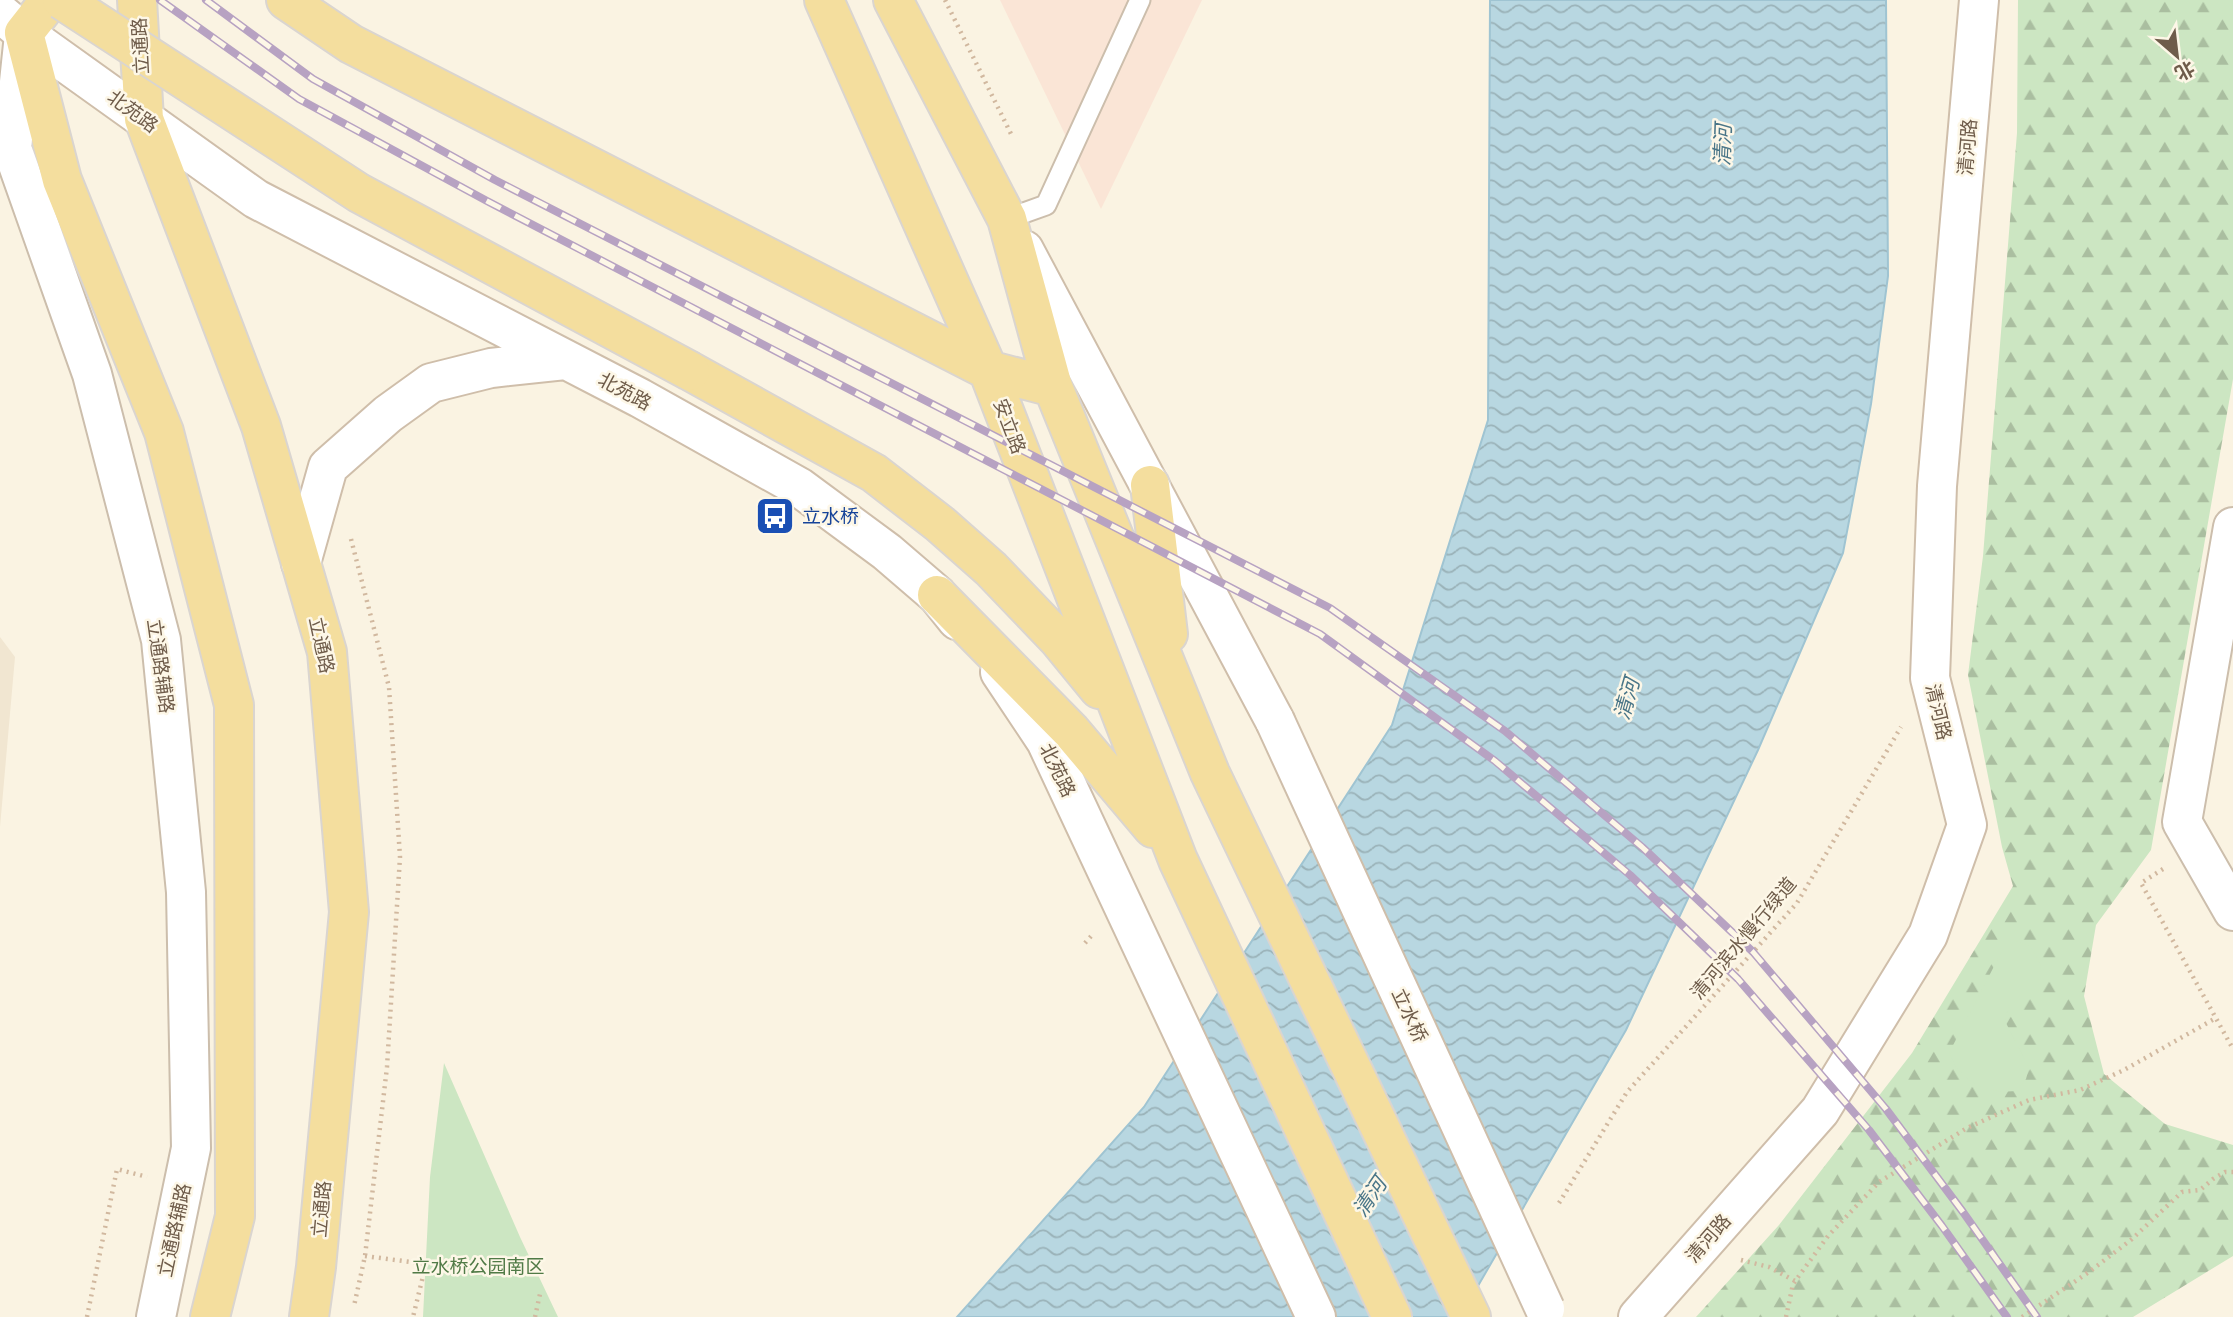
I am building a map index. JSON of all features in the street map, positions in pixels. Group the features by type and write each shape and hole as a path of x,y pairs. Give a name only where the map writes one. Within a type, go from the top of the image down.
{"main road":[{"path":"50,0 12,23 62,180 164,432 234,705 235,1216 210,1317"},
{"path":"62,0 359,193 691,371 874,473 940,524 991,569 1058,639 1120,715"},
{"name":"立通路","path":"137,0 144,119 261,426 327,653 349,912 309,1317"},
{"path":"286,0 351,44 988,370 1053,387"},
{"name":"安立路","path":"824,0 988,370 1178,860"},
{"path":"893,0 1007,219 1053,387 1210,773 1471,1317"},
{"path":"1150,485 1174,681"},
{"path":"937,595 1071,731 1117,783 1178,860 1392,1317"}],"street":[{"name":"清河路","path":"1638,1317 1820,1111 1928,935 1967,825 1930,678 1937,486 1979,0"},
{"name":"北苑路","path":"12,23 256,199 565,360 799,487 887,552 937,595 1002,674 1046,741 1316,1317"},
{"name":"立通路辅路","path":"12,23 12,148 92,374 161,640 186,892 191,1148 156,1317"},
{"path":"1007,219 1150,485"},
{"path":"301,564 328,467 388,414 431,383 491,368 565,360"},
{"name":"立水桥","path":"1150,485 1275,721 1547,1313"},
{"path":"2233,527 2182,822 2233,911"},
{"path":"316,1267 318,1317"}],"lane":[{"path":"1007,219 1046,205 1140,0"}],"path":[{"name":"清河滨水慢行绿道","path":"1559,1203 1627,1092 1797,903 1930,678"},
{"path":"2196,848 2141,883 2233,1049"},
{"path":"1786,1317 1793,1284 1828,1236 1880,1181 1967,1128 2029,1100 2080,1090 2216,1018"},
{"path":"87,1317 117,1170"},
{"path":"2022,1317 2132,1239 2182,1192 2200,1190 2225,1172 2233,1172"},
{"path":"1698,1251 1769,1267 1796,1281"},
{"path":"365,1256 426,1264 413,1317"},
{"path":"535,1317 540,1294"}],"shaded area":[{"path":"1000,0 1202,0 1101,209"},
{"path":"0,637 15,657 0,827"}],"green space":[{"path":"2018,0 2233,0 2233,379 2151,850 2096,925 2084,996 2104,1074 2165,1124 2233,1145 2233,1256 2133,1317 1696,1317 1779,1225 1912,1053 2013,886 2002,847 1968,675 1983,556 2017,133"},
{"path":"2015,941 2031,947 2041,965 2039,974 2009,1004 2005,1021 2029,1068 2026,1079 2017,1091 1995,1091 1968,1079 1960,1072 1949,1053 2003,949"},
{"name":"立水桥公园南区","path":"444,1063 558,1317 423,1317 430,1177"}],"water":[{"name":"清河","path":"1490,0 1886,0 1888,276 1871,404 1843,553 1758,750 1626,1030 1460,1317 957,1317 1144,1107 1392,725 1488,420"}],"railway":[{"path":"160,0 299,99 487,201 1320,634 1495,761 1630,875 1738,979 1869,1130 2007,1317"},
{"path":"206,0 313,79 495,180 1330,608 1505,731 1642,847 1753,952 1886,1109 2037,1317"}],"place":[{"name":"立水桥","path":"775,516"}]}
